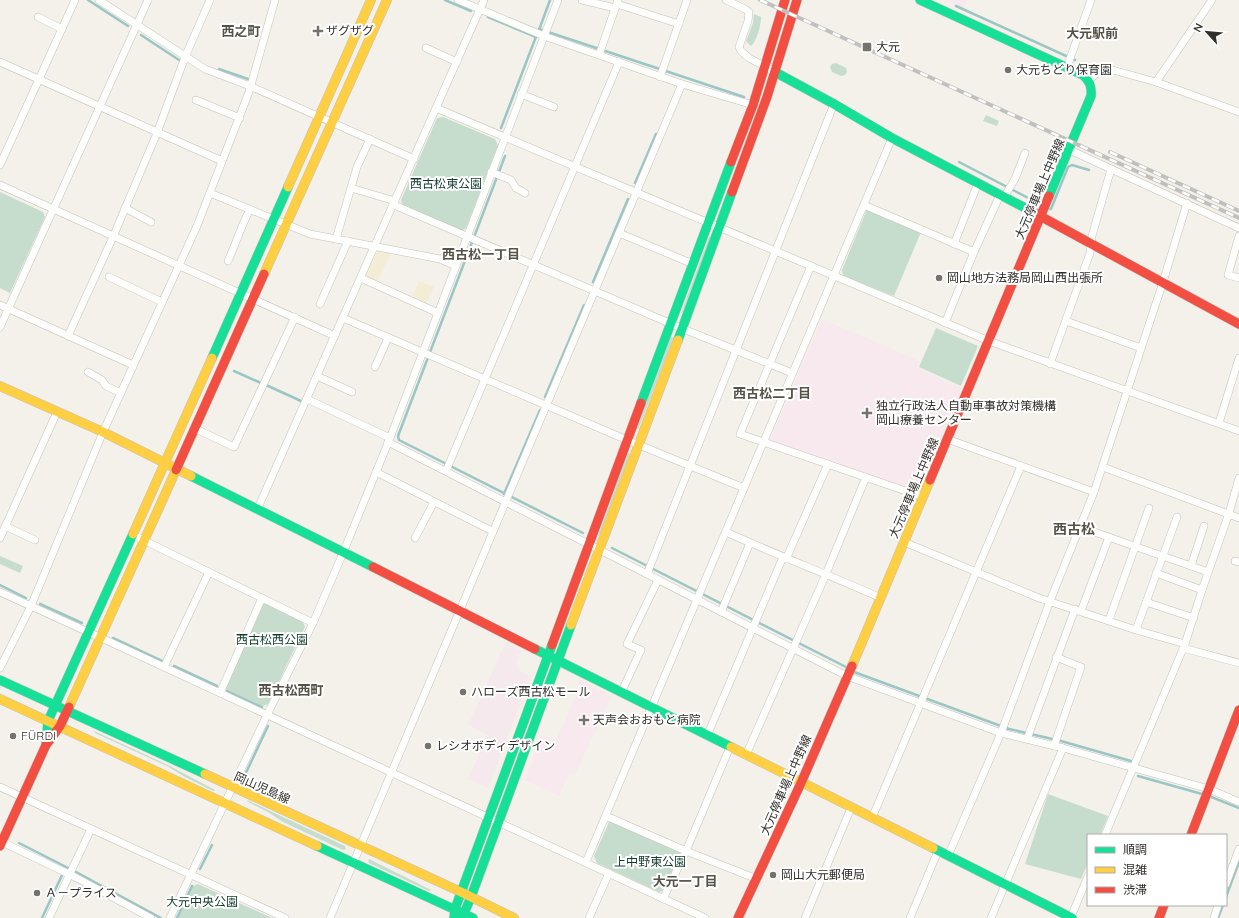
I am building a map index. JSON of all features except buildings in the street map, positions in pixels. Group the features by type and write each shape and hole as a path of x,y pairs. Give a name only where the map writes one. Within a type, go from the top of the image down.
{"street":[{"path":"0,165 75,0"},
{"path":"99,0 205,69 250,86 414,159"},
{"path":"0,327 148,0"},
{"path":"68,336 113,237 157,133 185,57 210,0"},
{"path":"0,668 30,606 103,432 197,226 240,118 275,0"},
{"path":"46,745 48,720 165,464 371,0"},
{"path":"151,918 68,871 1,843 46,745 60,726 67,711 387,0"},
{"path":"458,0 542,33 600,51 619,62 662,72 682,84 753,105"},
{"path":"257,510 395,203 484,0"},
{"path":"170,918 313,622 343,553 389,440 427,354 438,313 456,266 472,237 496,174 505,137 542,33 558,0"},
{"path":"582,0 617,4 679,24"},
{"path":"662,72 687,0"},
{"path":"726,0 749,12 748,21 740,47 743,54 892,138 978,183 1006,192 1041,216 1091,244 1238,320"},
{"path":"454,914 588,544 753,105 785,0"},
{"path":"0,699 354,862 454,914 467,917 471,897 557,661 639,445 767,97 797,0"},
{"path":"920,0 1069,61 1089,80 1100,70 1109,69 1156,82 1238,110"},
{"path":"1069,61 1091,0"},
{"path":"1156,82 1212,0"},
{"path":"600,51 617,4"},
{"path":"38,17 62,29"},
{"path":"426,48 457,62"},
{"path":"0,62 222,161"},
{"path":"448,467 619,62"},
{"name":"大元停車場上中野線","path":"738,918 801,783 881,598 1070,150 1092,96 1092,88 1089,80"},
{"path":"330,918 506,497 682,84"},
{"path":"521,94 554,107"},
{"path":"196,100 240,118"},
{"path":"648,570 834,104"},
{"path":"436,108 989,341 1127,392 1239,431"},
{"path":"586,862 892,138"},
{"path":"336,239 357,167 370,139"},
{"path":"1070,150 1239,228"},
{"path":"945,323 974,252 1014,179 1025,153"},
{"path":"1050,364 1090,253 1092,236 1111,170"},
{"path":"496,174 511,180 516,188 525,193"},
{"path":"954,244 978,183"},
{"path":"0,185 335,336"},
{"path":"350,188 395,203 681,328 792,373"},
{"path":"210,193 310,234 440,259 456,266"},
{"path":"948,856 1003,729 1050,601 1094,492 1140,348 1163,282 1187,203"},
{"path":"864,205 974,252"},
{"path":"125,208 152,222"},
{"path":"228,261 238,238 239,231 250,209"},
{"path":"619,233 693,264"},
{"path":"1239,236 1228,275 1239,278"},
{"path":"320,304 348,241"},
{"path":"811,266 740,434 923,497"},
{"path":"109,277 162,302"},
{"path":"361,278 438,313"},
{"path":"0,305 133,365"},
{"path":"194,428 234,447 294,317"},
{"path":"343,318 627,440 744,488"},
{"path":"1066,321 1140,348"},
{"path":"375,367 388,338"},
{"path":"1219,424 1239,358"},
{"path":"88,372 102,380 106,386 121,393"},
{"path":"317,376 352,392"},
{"path":"0,386 103,432 1071,918 1087,878"},
{"path":"307,399 389,440 448,467 506,497 588,544 648,570 658,580 699,596 795,644 847,676 923,699 1003,729 1056,742 1063,748 1134,768 1207,794 1239,802"},
{"path":"1,535 57,412"},
{"path":"948,439 1094,492"},
{"path":"707,736 754,624 828,464"},
{"path":"872,818 1021,466"},
{"path":"1103,467 1239,518"},
{"path":"376,472 492,531"},
{"path":"746,755 826,574 866,477"},
{"path":"1106,834 1184,646 1229,514 1239,478"},
{"path":"415,538 434,502"},
{"path":"1109,620 1149,508"},
{"path":"1136,630 1177,517"},
{"path":"5,526 35,540"},
{"path":"1191,566 1204,526"},
{"path":"1080,527 1208,572"},
{"path":"726,532 881,598"},
{"path":"133,535 313,622"},
{"path":"1028,736 1056,657 1109,537"},
{"path":"904,542 1038,598 1239,663"},
{"path":"722,608 750,543"},
{"path":"164,667 209,572"},
{"path":"1156,573 1202,590"},
{"path":"621,693 641,650 627,644 658,580"},
{"path":"0,592 706,918"},
{"path":"220,693 262,598"},
{"path":"1146,602 1194,618"},
{"path":"1056,657 1081,667 1056,742"},
{"name":"岡山児島線","path":"0,680 360,847 461,892 514,918"},
{"path":"1191,834 1239,710"},
{"path":"663,899 686,851 730,747"},
{"path":"991,918 1063,748"},
{"path":"0,787 285,918"},
{"path":"805,918 851,808"},
{"path":"606,816 686,851 757,879"},
{"path":"49,918 68,871 91,829"},
{"path":"1227,881 1239,849"},
{"path":"910,918 938,851"},
{"path":"589,918 609,873"},
{"path":"1159,918 1164,906"},
{"path":"1214,918 1218,906"}],"shaded area":[{"path":"945,0 967,0 964,9"},
{"name":"独立行政法人自動車事故対策機構 岡山療養センター","path":"822,319 920,361 917,368 962,388 918,491 773,441 771,438"},
{"path":"506,642 522,651 516,661 519,670 531,676 488,788 468,779 488,735 468,725"},
{"path":"579,679 611,696 575,775 569,773 559,796 525,780 542,735 556,740 578,692"}],"green space":[{"path":"754,14 761,17 761,20 757,37 751,46 746,41 753,23"},
{"path":"836,63 846,68 847,72 845,75 841,76 832,72 830,67 832,64"},
{"path":"986,115 999,121 997,126 983,121"},
{"name":"西古松東公園","path":"443,117 495,139 498,145 466,228 461,231 402,204 401,200 437,118"},
{"path":"0,192 43,212 45,217 10,293 0,288"},
{"path":"867,209 921,232 894,296 843,276 842,270"},
{"path":"709,237 711,237 681,313"},
{"path":"936,328 978,346 961,386 919,367"},
{"path":"671,337 674,338 638,430 637,428"},
{"path":"628,453 630,454 599,536 598,535"},
{"path":"0,556 23,566 20,573 0,564"},
{"name":"西古松西公園","path":"265,603 303,622 305,627 268,704 263,706 226,689 225,687 262,605"},
{"path":"94,731 168,765 215,790 213,791 167,766 95,733"},
{"path":"1048,794 1108,816 1100,834 1087,834 1087,865 1081,879 1025,864"},
{"path":"247,800 345,846 346,849 343,850 283,822"},
{"name":"上中野東公園","path":"611,820 679,850 680,853 664,890 659,892 597,863 594,856"},
{"path":"369,859 431,890 429,891 369,863"},
{"name":"大元中央公園","path":"198,884 272,918 177,918 193,886"}],"sand":[{"path":"378,250 391,253 377,283 368,280 366,276"},
{"path":"419,281 434,287 426,304 411,298"}],"waterway":[{"path":"88,0 128,26"},
{"path":"445,0 471,11"},
{"path":"539,30 550,0"},
{"path":"956,6 1075,60"},
{"path":"488,17 536,37"},
{"path":"539,29 744,97"},
{"path":"501,128 537,34"},
{"path":"141,35 179,60"},
{"path":"219,69 248,79"},
{"path":"635,183 656,134"},
{"path":"505,156 398,436 399,440 583,533"},
{"path":"959,162 1036,202"},
{"path":"1050,209 1068,167 1072,165 1089,170"},
{"path":"593,282 628,199"},
{"path":"545,397 584,305"},
{"path":"234,371 261,383"},
{"path":"266,385 301,401"},
{"path":"504,494 540,410"},
{"path":"612,548 846,667"},
{"path":"0,585 26,598"},
{"path":"40,604 82,623"},
{"path":"113,638 162,661"},
{"path":"174,666 217,686"},
{"path":"854,672 1009,729 1061,741 1131,761"},
{"path":"227,691 262,707"},
{"path":"244,777 268,726"},
{"path":"1138,776 1202,794"},
{"path":"1209,796 1239,808"},
{"path":"19,843 161,918"},
{"path":"200,869 212,845"},
{"path":"1227,894 1239,862"},
{"path":"42,918 63,873"},
{"path":"177,918 192,886"},
{"path":"1218,918 1223,906"}],"railway":[{"path":"760,0 1239,218"},
{"path":"1110,152 1239,211"}],"traffic: fast":[{"path":"920,0 1083,75 1089,82 1091,87 1091,96 1049,196"},
{"path":"775,72 892,138 1029,210"},
{"path":"641,403 731,162"},
{"path":"212,358 288,187"},
{"path":"678,340 732,192"},
{"path":"191,476 373,567"},
{"path":"46,744 48,721 133,534"},
{"path":"462,918 571,625"},
{"path":"454,918 455,909 552,645"},
{"path":"535,649 731,747"},
{"path":"0,680 205,774"},
{"path":"317,846 473,918"},
{"path":"933,848 1072,918"}],"traffic: slow":[{"path":"288,187 371,0"},
{"path":"264,274 387,0"},
{"path":"571,625 678,340"},
{"path":"133,534 212,358"},
{"path":"0,386 103,432 191,476"},
{"path":"69,707 176,470"},
{"path":"852,666 930,480"},
{"path":"0,699 317,846"},
{"path":"731,747 933,848"},
{"path":"205,774 514,918"}],"traffic: jam":[{"path":"731,162 753,105 785,0"},
{"path":"732,192 767,97 797,0"},
{"path":"930,480 1049,196"},
{"path":"1029,210 1239,324"},
{"path":"176,470 264,274"},
{"path":"552,645 641,403"},
{"path":"373,567 535,649"},
{"path":"738,918 801,783 852,666"},
{"path":"0,846 46,745 60,726 69,707"},
{"path":"1191,834 1239,710"},
{"path":"1159,918 1164,906"}],"place":[{"name":"ザグザグ","path":"318,31"},
{"name":"大元","path":"867,47"},
{"name":"大元ちどり保育園","path":"1008,70"},
{"name":"岡山地方法務局岡山西出張所","path":"939,278"},
{"name":"独立行政法人自動車事故対策機構 岡山療養センター","path":"867,413"},
{"name":"ハローズ西古松モール","path":"463,692"},
{"name":"天声会おおもと病院","path":"584,720"},
{"name":"FÜRDI","path":"13,736"},
{"name":"レシオボディデザイン","path":"428,746"},
{"name":"岡山大元郵便局","path":"773,875"},
{"name":"Ａ－プライス","path":"37,893"}],"district":[{"name":"西之町","path":"241,31"},
{"name":"大元駅前","path":"1092,33"},
{"name":"西古松一丁目","path":"481,254"},
{"name":"西古松二丁目","path":"772,393"},
{"name":"西古松","path":"1074,529"},
{"name":"西古松西町","path":"291,690"},
{"name":"大元一丁目","path":"685,881"}]}
